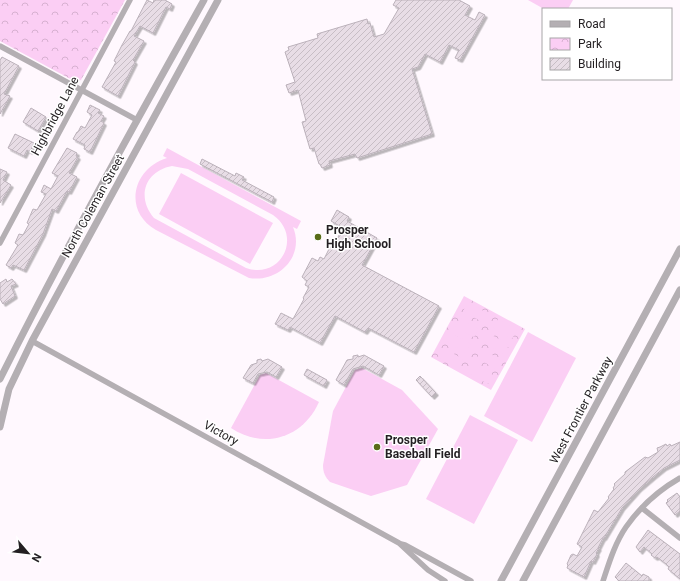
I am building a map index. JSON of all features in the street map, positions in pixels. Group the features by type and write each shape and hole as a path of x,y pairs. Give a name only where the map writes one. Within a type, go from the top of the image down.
{"street":[{"name":"Highbridge Lane","path":"0,243 130,0"},
{"name":"North Coleman Street","path":"0,380 22,335 137,120 204,0"},
{"name":"North Coleman Street","path":"0,427 9,389 32,341 218,0"},
{"path":"0,46 149,126"},
{"name":"West Frontier Parkway","path":"501,581 680,249"},
{"path":"523,581 680,290"},
{"path":"22,335 32,341"},
{"name":"Victory","path":"32,341 471,581"},
{"path":"603,581 625,528 642,508 665,486 680,478"},
{"path":"642,508 680,538"},
{"name":"Victory","path":"399,543 428,570 445,581"}],"green space":[{"path":"0,0 125,0 81,80 76,82 0,41"},
{"path":"528,0 573,0 569,8 542,8"},
{"path":"167,148 301,221 297,229 293,227 296,238 295,248 287,265 279,272 270,276 249,278 156,230 146,222 139,212 136,202 136,191 139,181 146,171 155,163 167,158 163,156","holes":["172,166 188,169 273,215 282,224 286,234 287,244 284,254 278,262 269,268 258,270 246,268 154,218 148,210 145,202 146,186 150,179 155,173"]},
{"path":"181,173 273,223 250,264 159,214"},
{"path":"464,296 525,329 491,390 431,357"},
{"path":"468,302 487,313 482,322 463,311"},
{"path":"460,318 479,329 474,337 455,327"},
{"path":"498,319 517,330 512,339 493,328"},
{"path":"528,332 576,358 532,442 484,416"},
{"path":"452,333 471,344 466,353 447,342"},
{"path":"490,334 509,345 504,354 485,343"},
{"path":"443,348 463,359 458,368 438,357"},
{"path":"482,349 501,360 496,369 477,358"},
{"path":"473,364 493,375 488,384 468,373"},
{"name":"Prosper Baseball Field","path":"362,368 402,390 438,429 407,485 371,496 330,482 323,468 333,411 355,370"},
{"path":"266,373 319,402 312,414 293,432 281,437 269,439 244,435 231,428 260,375"},
{"path":"470,415 518,440 474,524 426,499"}],"building":[{"path":"147,0 153,3 154,0 165,0 172,4 170,9 166,7 153,33 140,26 134,36 144,41 133,60 135,62 118,96 102,87 116,62 114,61 122,45"},
{"path":"396,0 459,0 470,6 465,15 475,20 479,12 485,15 460,60 455,58 459,50 449,45 440,62 425,54 418,67 412,69 432,134 357,158 355,154 329,161 330,165 322,168 319,164 314,148 310,149 302,122 306,121 298,90 289,93 286,85 295,82 285,52 289,50 288,47 318,38 317,34 367,19 368,24 370,23 374,37 384,34 399,8 393,5"},
{"path":"2,57 19,66 4,94 10,96 0,114 0,60"},
{"path":"90,105 100,110 98,113 104,116 101,121 104,123 90,152 84,149 85,145 73,139 81,126 85,128 92,115 87,112"},
{"path":"31,108 46,117 38,131 23,122"},
{"path":"15,134 34,143 30,152 27,150 24,156 8,148"},
{"path":"67,148 77,153 76,156 78,157 69,173 77,177 56,211 52,209 43,234 24,270 13,265 11,268 6,265 18,245 15,243 19,234 23,235 29,224 27,223 33,209 37,210 46,194 41,192 44,185 51,189 58,176 52,173"},
{"path":"202,159 235,176 236,173 244,177 242,180 274,197 272,202 200,164"},
{"path":"0,169 7,172 3,180 11,185 0,203"},
{"path":"337,210 349,217 347,221 377,238 362,265 439,306 414,352 368,328 365,332 335,316 320,343 290,327 288,330 275,324 281,313 293,319 309,287 305,285 307,281 302,277 312,258 318,261 320,257 324,259 343,228 331,221"},
{"path":"6,279 7,282 12,279 16,284 11,286 15,296 3,304 0,299 0,283"},
{"path":"358,355 358,357 364,355 384,366 379,375 363,366 353,369 344,385 336,380 347,360 353,359 353,356"},
{"path":"261,359 262,361 268,359 282,367 276,377 267,372 258,374 253,383 243,378 251,365 257,363 257,360"},
{"path":"307,369 327,380 324,386 304,375"},
{"path":"420,376 436,393 432,397 416,380"},
{"path":"680,442 680,460 664,468 653,477 639,489 622,508 603,538 596,553 597,554 593,562 591,561 584,577 567,568 571,555 573,554 577,556 582,547 577,544 594,510 598,512 609,498 608,497 614,489 614,484 625,474 625,472 645,457 648,458 658,452 657,448 666,444 667,446 670,444 671,446"},
{"path":"677,493 680,497 680,511 675,515 666,503 668,501 667,500"},
{"path":"648,530 680,554 680,579 668,569 669,567 666,564 657,557 655,558 651,555 652,554 644,547 640,552 636,547"},
{"path":"626,563 642,576 643,574 649,577 649,581 619,581 615,577"}],"place":[{"name":"Prosper High School","path":"318,237"},
{"name":"Prosper Baseball Field","path":"377,447"}]}
